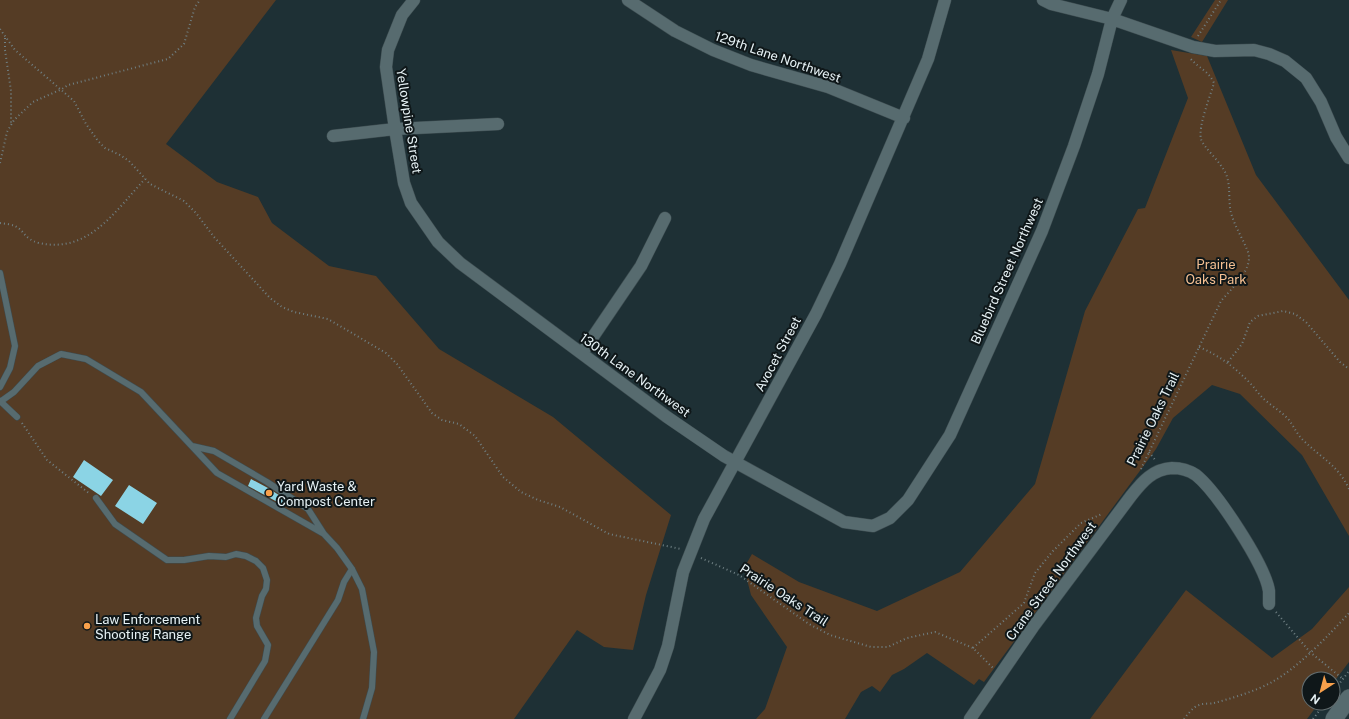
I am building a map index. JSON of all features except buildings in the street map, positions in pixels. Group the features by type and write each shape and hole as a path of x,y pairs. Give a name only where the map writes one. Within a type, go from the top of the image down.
{"main road":[{"path":"1334,719 1349,698"}],"street":[{"name":"Yellowpine Street","path":"411,203 404,183 386,67 388,50 402,15 414,0"},
{"name":"129th Lane Northwest","path":"628,0 675,31 713,50 751,65 828,87 904,118"},
{"name":"Avocet Street","path":"634,719 660,670 668,646 683,572 704,519 816,314 840,264 904,118 928,59 944,0"},
{"path":"1042,0 1051,4 1112,19 1193,47 1215,51 1254,50 1269,54 1285,61 1306,78 1321,102 1336,137 1349,158"},
{"name":"Bluebird Street Northwest","path":"873,526 890,518 908,500 950,435 1042,231 1074,146 1098,74 1112,19 1121,0"},
{"path":"333,136 395,129 498,124"},
{"name":"130th Lane Northwest","path":"411,203 438,242 460,263 673,421 724,456 844,522 873,526"},
{"path":"582,353 641,266 665,218"},
{"name":"Crane Street Northwest","path":"970,719 1033,627 1131,496 1147,478 1164,469 1174,468 1185,470 1194,474 1203,482 1224,508 1252,551 1269,591 1269,604"}],"lane":[{"path":"0,273 15,346 10,368 0,387"},
{"path":"17,417 0,402 14,392 38,366 61,354 86,359 141,392 217,473 324,534"},
{"path":"192,446 214,451 267,482 308,509 324,534 337,548 352,569 362,589 374,652 372,688 364,719"},
{"path":"96,498 115,524 167,560 184,560 209,556 226,557 236,554 246,556 256,561 262,568 267,580 266,588 262,596 256,618 257,626 268,645 265,661 230,719"},
{"path":"264,719 338,600 344,582 352,569"}],"path":[{"path":"0,163 7,132 14,120 33,102 68,85 168,59 184,44 195,7 200,0"},
{"path":"1193,47 1194,40 1221,0"},
{"path":"0,29 15,50 62,89 74,101 86,124 98,142 105,148 130,161 150,184 184,201 196,213 214,237 270,298 276,303 294,312 328,319 386,353 397,364 432,413 442,420 459,424 475,436 503,477 521,492 538,500 560,507 609,534 678,548"},
{"path":"5,37 5,50 11,91 11,126"},
{"name":"Prairie Oaks Trail","path":"1140,470 1221,301 1248,267 1249,254 1231,213 1226,175 1219,162 1201,141 1202,120 1214,83 1205,70 1196,65 1190,58 1193,47"},
{"path":"0,223 17,226 29,240 40,243 58,244 76,242 89,236 101,227 145,179"},
{"path":"1228,362 1242,344 1250,322 1258,316 1283,311 1295,314 1306,322 1340,362 1349,369"},
{"path":"1199,347 1228,362 1265,400 1278,409 1309,446 1324,457 1337,470 1343,477 1349,489"},
{"path":"17,417 47,460 96,498"},
{"path":"973,648 1024,603 1036,573 1052,552 1081,523 1104,514"},
{"name":"Prairie Oaks Trail","path":"701,558 739,575 809,624 830,635 871,647 888,647 907,638 935,632 977,650 1000,676"},
{"path":"1269,604 1310,652 1343,679"},
{"path":"1184,719 1200,704 1213,703 1237,696 1271,683 1288,673 1349,613"},
{"path":"1341,682 1349,671"}],"green space":[{"path":"0,0 276,0 166,144 217,182 258,197 272,223 329,266 376,276 439,349 553,417 671,515 646,595 633,650 604,647 577,630 514,719 0,719"},
{"path":"1215,0 1228,0 1202,42 1191,37"},
{"name":"Prairie Oaks Park","path":"1171,50 1207,56 1256,175 1349,300 1349,536 1302,455 1240,394 1212,385 1173,418 1156,449 984,682 979,679 974,685 927,653 904,669 892,675 880,692 872,686 861,692 845,719 756,719 765,709 787,647 751,595 744,568 752,554 799,582 877,611 960,572 1035,484 1085,311 1138,209 1145,208 1188,98"},
{"path":"1349,587 1349,662 1341,672 1341,671 1301,671 1301,711 1313,711 1307,719 1090,719 1186,590 1272,658 1312,629"}],"place":[{"name":"Yard Waste & Compost Center","path":"269,493"},
{"name":"Law Enforcement Shooting Range","path":"87,626"}]}
